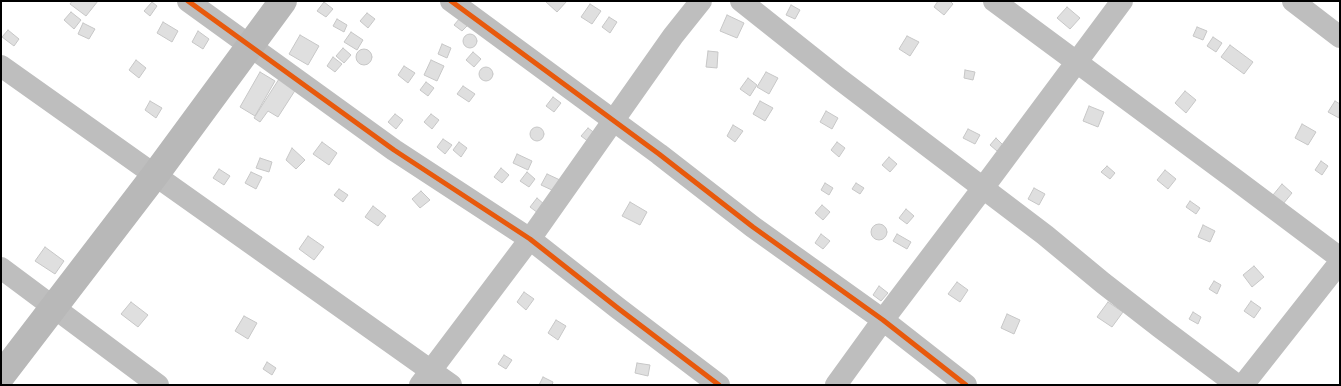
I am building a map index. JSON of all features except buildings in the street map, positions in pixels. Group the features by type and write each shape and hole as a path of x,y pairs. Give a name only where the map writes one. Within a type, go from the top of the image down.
{"street":[{"path":"188,1 394,150 530,239 720,385"},
{"path":"1,376 155,175 283,1"},
{"path":"451,1 659,154 753,228 883,320 966,385"},
{"path":"426,378 530,239 700,1"},
{"path":"741,1 838,78 1045,235 1161,328 1237,385"},
{"path":"994,1 1340,258"},
{"path":"836,385 1122,1"},
{"path":"1293,1 1340,37"},
{"path":"1,66 155,175 426,378 451,385"},
{"path":"1243,385 1340,262"},
{"path":"1,268 158,385"}],"cycle path":[{"path":"188,1 394,150 530,239 719,385"},
{"path":"451,1 659,154 753,227 883,320 966,385"}]}
